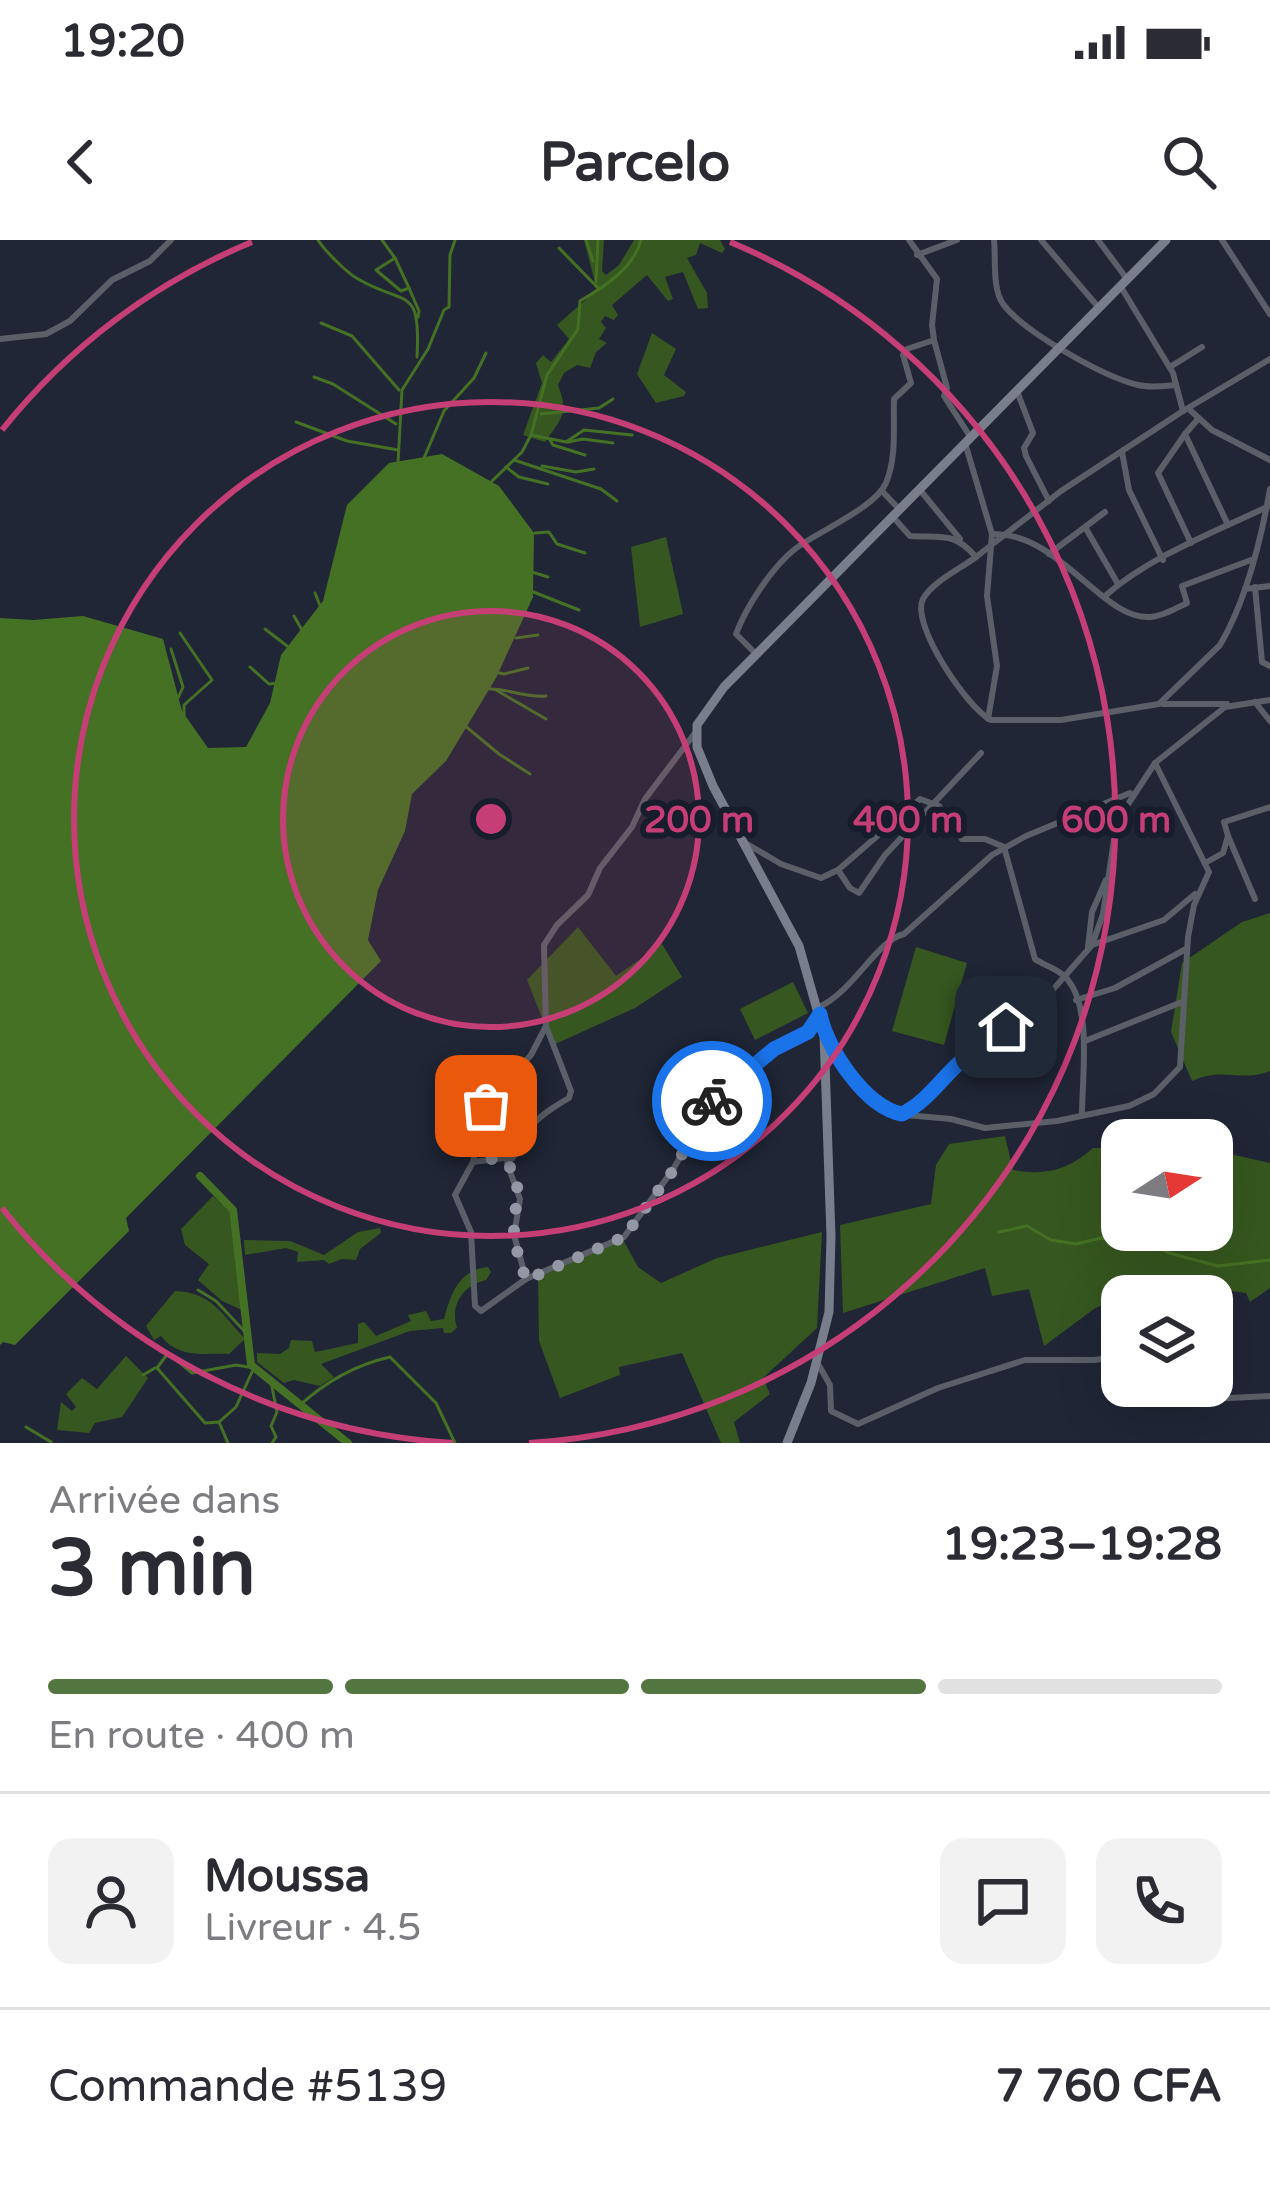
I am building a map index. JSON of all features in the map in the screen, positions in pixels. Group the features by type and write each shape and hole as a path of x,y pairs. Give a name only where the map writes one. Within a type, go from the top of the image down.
{"street":[{"path":"0,339 40,335 70,322 112,280 151,261 171,240"},
{"path":"909,240 937,278 932,325 944,396 968,441 992,534 987,596 997,666 988,719"},
{"path":"917,255 957,240"},
{"path":"994,240 1003,303 1022,322 1074,357 1137,385 1176,385"},
{"path":"1041,240 1099,308"},
{"path":"1098,240 1170,367 1186,410 1270,460"},
{"path":"1222,240 1270,314"},
{"path":"1132,792 1004,848 904,934 887,940 850,987 820,1011 808,1032 774,1049 716,1095 672,1172 624,1237 526,1280 481,1311 475,1306 471,1232 454,1196 476,1151 486,1106 537,1047 545,1026 546,940 584,901 645,799 714,698 1161,242"},
{"path":"757,655 736,634 776,570 796,548 882,490 891,466 894,399 911,383 903,355 934,340"},
{"path":"1170,367 1202,347"},
{"path":"1270,359 1049,501 934,587 921,611 931,641 968,702 988,719 1061,720 1159,704 1270,700"},
{"path":"1017,391 1033,433 1025,456 1049,501"},
{"path":"1191,543 1158,473 1198,419"},
{"path":"1185,434 1228,525"},
{"path":"1122,452 1129,490 1163,560"},
{"path":"1159,704 1220,646 1262,540 1270,489"},
{"path":"882,490 910,536 962,542"},
{"path":"920,490 976,557"},
{"path":"1105,596 1191,543 1267,507"},
{"path":"1048,554 1105,512"},
{"path":"1085,527 1118,584"},
{"path":"992,534 1028,538 1128,613 1159,615 1187,603 1181,586 1251,560"},
{"path":"1245,589 1270,586"},
{"path":"1256,587 1262,662 1270,666"},
{"path":"1255,702 1270,721"},
{"path":"902,1114 931,1093 964,1058 1050,993 1090,947 1103,914 1114,840 1132,792 1155,763 1232,704"},
{"path":"695,732 706,771 800,946 824,1034 830,1287 817,1362 788,1443"},
{"path":"838,870 850,888 862,891 878,862 981,753"},
{"path":"1090,947 1164,920 1209,877 1155,763"},
{"path":"744,842 781,864 821,878 838,870 917,800 933,801 962,839 985,839 1004,848 1035,959 1065,976 1076,1000 1085,1041 1082,1114"},
{"path":"1255,899 1226,821 1270,807"},
{"path":"1205,863 1223,853 1228,836"},
{"path":"824,1034 861,1092 884,1109 902,1114 985,1128 1129,1106 1169,1082 1184,1055 1182,1002 1199,890"},
{"path":"1076,1000 1115,988 1188,949"},
{"path":"1085,1041 1182,1002"},
{"path":"508,1159 527,1132 570,1095 569,1080 545,1026"},
{"path":"476,1151 485,1159"},
{"path":"508,1159 520,1199 514,1235 526,1280"},
{"path":"472,1162 508,1159"},
{"path":"817,1362 830,1385 831,1411 854,1424 938,1388 1025,1360 1101,1359"},
{"path":"1233,1398 1270,1396"}],"shaded area":[{"path":"584,240 604,240 602,271 606,275 619,265 634,240 720,240 725,249 722,253 700,243 696,255 687,258 707,293 708,308 698,309 683,272 665,277 673,299 668,301 647,275 612,305 618,315 614,320 605,316 601,322 606,328 599,339 607,343 596,352 590,368 577,365 564,373 558,385 562,415 545,442 523,435 542,383 536,363 543,355 551,362 569,339 557,325 597,290"},
{"path":"652,333 676,349 664,375 686,392 684,396 656,403 637,374"},
{"path":"442,454 499,486 534,533 533,597 496,678 446,761 412,794 405,831 378,890 368,940 381,961 126,1218 129,1231 15,1345 0,1345 0,618 83,616 163,639 182,711 208,748 246,747 270,703 281,655 323,601 347,505 389,463"},
{"path":"666,537 683,614 640,627 631,547"},
{"path":"1270,913 1270,1071 1192,1081 1171,1032 1182,963 1242,922"},
{"path":"578,927 616,976 662,944 682,977 635,1008 553,1045 527,980"},
{"path":"916,947 967,963 944,1045 892,1031"},
{"path":"793,982 808,1013 755,1040 740,1009"},
{"path":"1005,1136 1013,1170 1025,1172 1066,1166 1093,1148 1101,1148 1101,1251 1233,1251 1233,1155 1270,1163 1270,1288 1250,1302 1246,1293 1233,1291 1233,1275 1101,1275 1101,1305 1044,1346 1029,1289 992,1296 985,1268 843,1313 840,1225 931,1204 936,1165 949,1144"},
{"path":"213,1196 229,1211 242,1310 222,1301 198,1280 209,1264 185,1245 181,1229"},
{"path":"380,1228 381,1233 360,1249 356,1260 297,1262 298,1252 286,1248 245,1255 244,1240 290,1241 324,1255 358,1232"},
{"path":"822,1232 817,1328 763,1378 770,1394 734,1422 740,1443 721,1443 682,1353 619,1367 620,1375 560,1398 539,1341 538,1274 621,1236 638,1267 661,1283 717,1258"},
{"path":"488,1267 491,1272 486,1280 460,1298 457,1328 451,1333 444,1333 443,1328 410,1331 321,1364 334,1377 320,1386 294,1380 284,1383 257,1362 257,1353 280,1354 291,1340 312,1341 315,1352 358,1343 358,1324 364,1322 376,1336 411,1321 408,1315 426,1311 431,1321 444,1319 463,1278"},
{"path":"175,1291 207,1300 245,1339 229,1354 192,1353 161,1336 154,1340 146,1326"},
{"path":"126,1356 148,1378 122,1417 95,1423 89,1433 57,1430 61,1402 72,1411 76,1407 66,1394 82,1378 97,1389"}],"waterway":[{"path":"318,240 353,276 413,308 417,357"},
{"path":"382,240 395,258"},
{"path":"398,463 402,390 449,307 450,255 455,240"},
{"path":"586,240 593,261"},
{"path":"596,282 598,240"},
{"path":"491,482 522,452 531,435 547,375 578,329 580,301 625,268 641,240"},
{"path":"559,248 599,289"},
{"path":"395,258 409,288 401,291 376,270 395,258"},
{"path":"409,288 418,317"},
{"path":"321,323 352,336 399,390"},
{"path":"424,458 444,411 474,378 486,353"},
{"path":"314,377 396,424"},
{"path":"541,414 599,408 613,399"},
{"path":"296,422 347,441 398,450"},
{"path":"531,435 566,442 584,430 632,435"},
{"path":"550,440 585,455"},
{"path":"568,442 613,443"},
{"path":"514,460 601,489 617,501"},
{"path":"542,466 576,472 594,469"},
{"path":"506,467 519,477 548,484"},
{"path":"535,533 549,532 557,544 585,553"},
{"path":"532,572 548,577"},
{"path":"531,591 579,610"},
{"path":"315,593 321,608"},
{"path":"294,616 302,630"},
{"path":"265,629 287,646"},
{"path":"180,633 212,680 184,705 184,717"},
{"path":"516,638 538,635"},
{"path":"171,649 183,687 178,698"},
{"path":"250,667 269,684 278,683"},
{"path":"495,672 528,668"},
{"path":"490,689 546,696"},
{"path":"496,690 546,719"},
{"path":"464,725 530,774"},
{"path":"200,1176 233,1210 251,1365 348,1443"},
{"path":"999,1232 1027,1226 1051,1240 1076,1244 1101,1238 1146,1241 1169,1253 1218,1266 1270,1260"},
{"path":"198,1290 216,1301 249,1336"},
{"path":"228,1443 219,1422 205,1423 157,1368 168,1353 192,1373 236,1365 255,1368"},
{"path":"299,1406 341,1376 390,1357 436,1403 455,1443"},
{"path":"143,1375 155,1368"},
{"path":"219,1422 236,1407 252,1372"},
{"path":"271,1382 277,1412 271,1426 276,1437 272,1443"},
{"path":"26,1427 51,1442"}],"way so far":[{"path":"486,1106 476,1151 485,1159 507,1162 513,1171 520,1199 514,1235 526,1280 624,1237 672,1172 712,1101"}],"route":[{"path":"712,1101 774,1049 808,1032 820,1014 824,1034 861,1092 884,1109 902,1114 1006,1027"}]}
